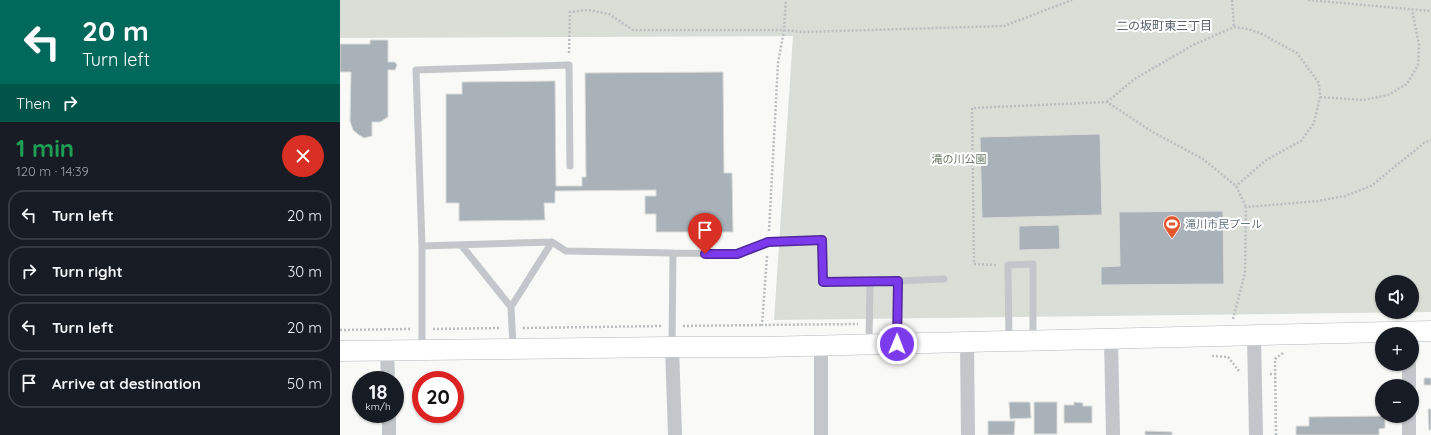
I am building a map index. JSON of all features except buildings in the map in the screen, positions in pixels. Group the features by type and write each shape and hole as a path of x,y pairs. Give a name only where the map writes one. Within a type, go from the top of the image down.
{"street":[{"path":"1419,332 1431,331"},
{"path":"340,352 821,346 1375,334"},
{"path":"1254,336 1256,435"},
{"path":"1111,339 1113,435"},
{"path":"967,342 968,435"},
{"path":"821,346 821,435"},
{"path":"672,347 675,435"},
{"path":"387,351 388,371"},
{"path":"389,423 389,435"},
{"path":"1409,423 1409,435"}],"lane":[{"path":"422,350 422,246 416,70 569,65 570,166"},
{"path":"422,246 462,246 552,242 566,251 737,254 768,242 822,240 823,282 944,279"},
{"path":"511,307 552,242"},
{"path":"462,246 511,307 513,349"},
{"path":"672,347 673,253"},
{"path":"1009,341 1008,265 1033,264 1032,341"},
{"path":"869,345 870,281"},
{"path":"897,344 898,281"}],"path":[{"path":"569,65 570,12 588,10 609,14 633,30 784,30 803,32 1004,26 1072,0"},
{"path":"1232,0 1234,27"},
{"path":"1308,0 1431,11"},
{"path":"1320,97 1363,100 1388,95 1407,84 1418,65 1419,45 1412,10"},
{"path":"1107,102 1133,80 1193,45 1234,27 1248,29 1262,34 1297,53 1319,83 1320,97 1314,123 1301,141 1266,160 1236,186"},
{"path":"1008,265 974,264 972,108 1107,102 1151,131 1203,159 1236,186 1246,207 1245,273 1228,336"},
{"path":"1246,207 1318,201 1345,196 1371,186 1424,143 1431,140"},
{"path":"340,330 762,325"},
{"path":"1276,435 1275,359 1286,350"}],"green space":[{"name":"滝の川公園","path":"340,0 1431,0 1431,312 1419,312 1419,275 1375,275 1375,313 774,320 793,36 340,38"}],"place":[{"name":"滝川市民プール","path":"1172,239"}],"district":[{"name":"二の坂町東三丁目","path":"1164,26"}],"route":[{"path":"705,254 737,254 768,242 822,240 823,282 898,281 897,344"}]}
